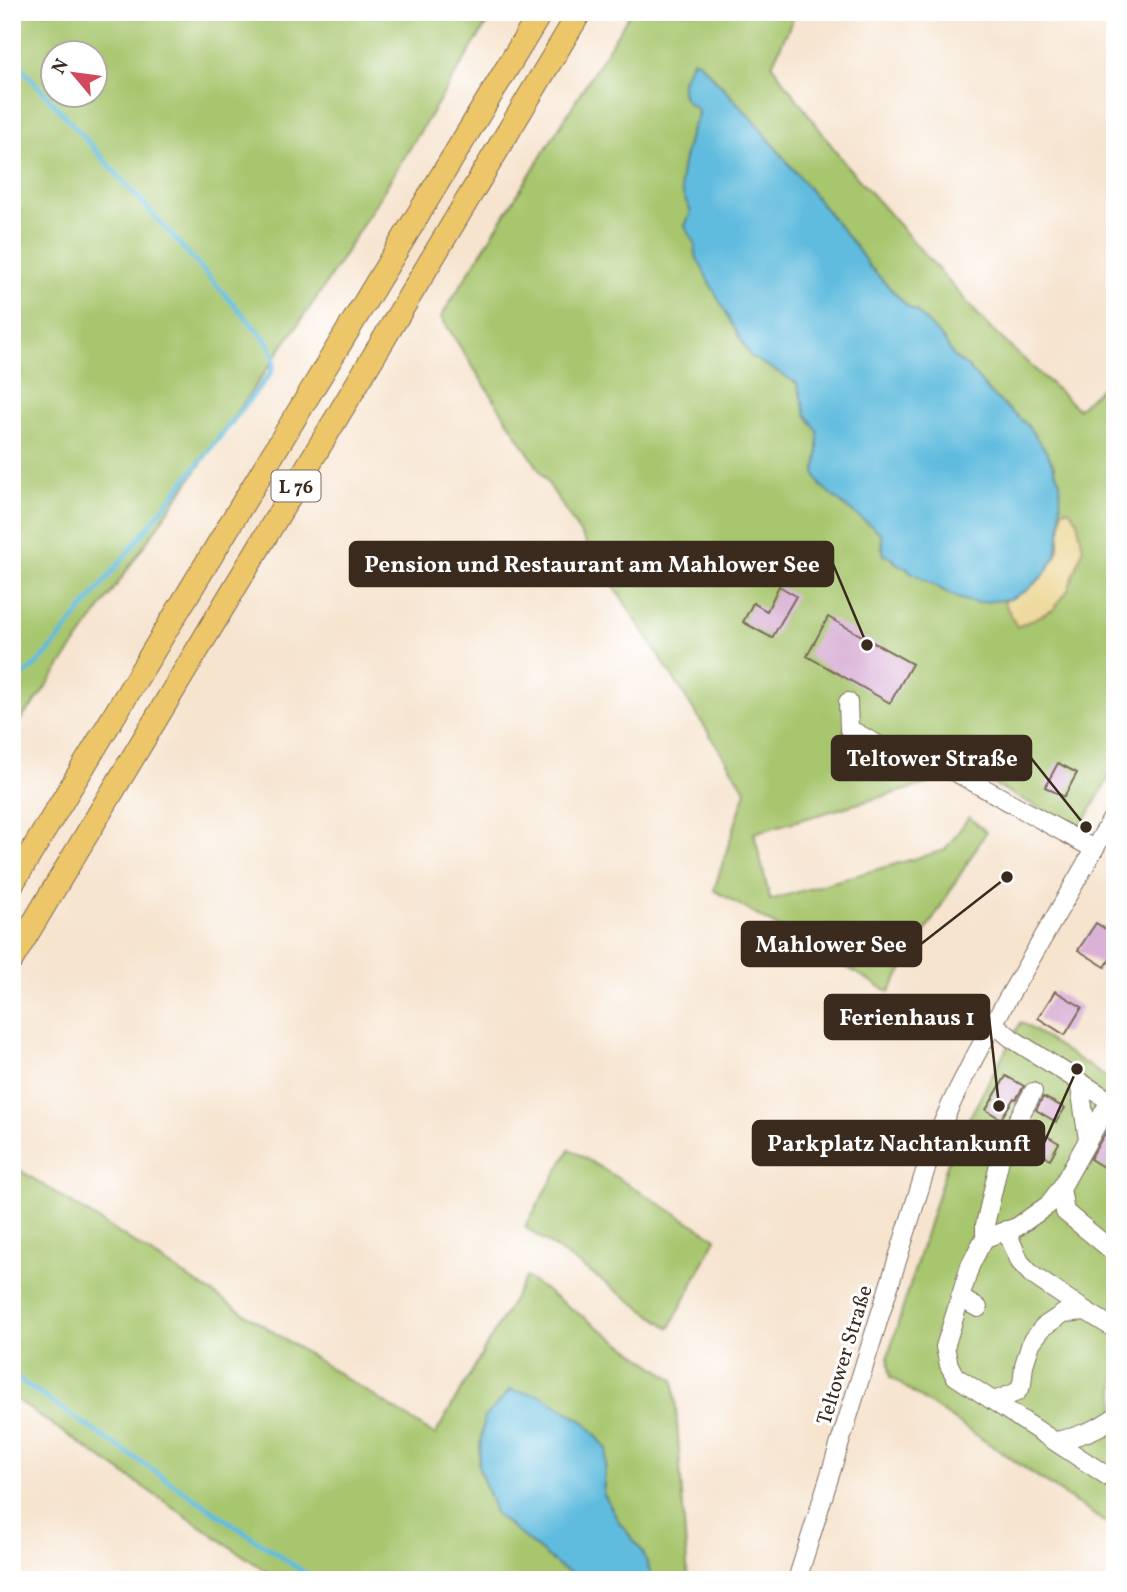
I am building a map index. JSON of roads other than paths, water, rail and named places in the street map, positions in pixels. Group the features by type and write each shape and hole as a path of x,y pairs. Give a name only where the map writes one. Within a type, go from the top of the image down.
{"main road":[{"name":"L 76","path":"12,884 541,12"},
{"name":"L 76","path":"12,959 580,12"}],"street":[{"path":"848,702 849,729 882,747 955,772 1094,849"},
{"name":"Teltower Straße","path":"797,1580 932,1149 960,1083 1115,813"},
{"path":"985,1238 1017,1227 1048,1205 1061,1188 1110,1101 1011,1038 993,1023"},
{"path":"1079,1081 1088,1140"},
{"path":"1032,1092 1003,1146 985,1225 985,1238 970,1266 945,1347 956,1376 1115,1481"},
{"path":"1061,1188 1065,1212 1115,1253"},
{"path":"1006,1230 1020,1262 1032,1275 1086,1311 1113,1325"},
{"path":"960,1298 978,1307"},
{"path":"994,1401 1017,1392 1022,1384 1024,1365 1031,1343 1043,1327 1064,1312 1086,1311"},
{"path":"1056,1441 1085,1433 1115,1417"}],"water":[{"path":"693,60 698,61 754,121 869,266 944,340 954,357 969,368 991,394 1027,425 1048,454 1060,482 1061,528 1056,556 1043,576 1026,591 1010,599 976,603 950,594 884,555 881,533 821,486 815,473 818,432 806,414 797,383 750,356 696,256 695,244 685,226 691,212 682,190 681,174 698,112 683,96 682,85"},
{"path":"510,1390 540,1395 586,1423 607,1449 603,1493 619,1522 642,1551 654,1580 586,1580 560,1567 496,1515 478,1465 484,1418"}],"waterway":[{"path":"12,66 21,67 264,338 274,359 270,374 50,650 12,684"},
{"path":"12,1375 308,1575"}],"place":[{"name":"Pension und Restaurant am Mahlower See","path":"867,645"},
{"name":"Teltower Straße","path":"1086,827"},
{"name":"Mahlower See","path":"1007,877"},
{"name":"Parkplatz Nachtankunft","path":"1077,1069"},
{"name":"Ferienhaus 1","path":"999,1106"}]}
